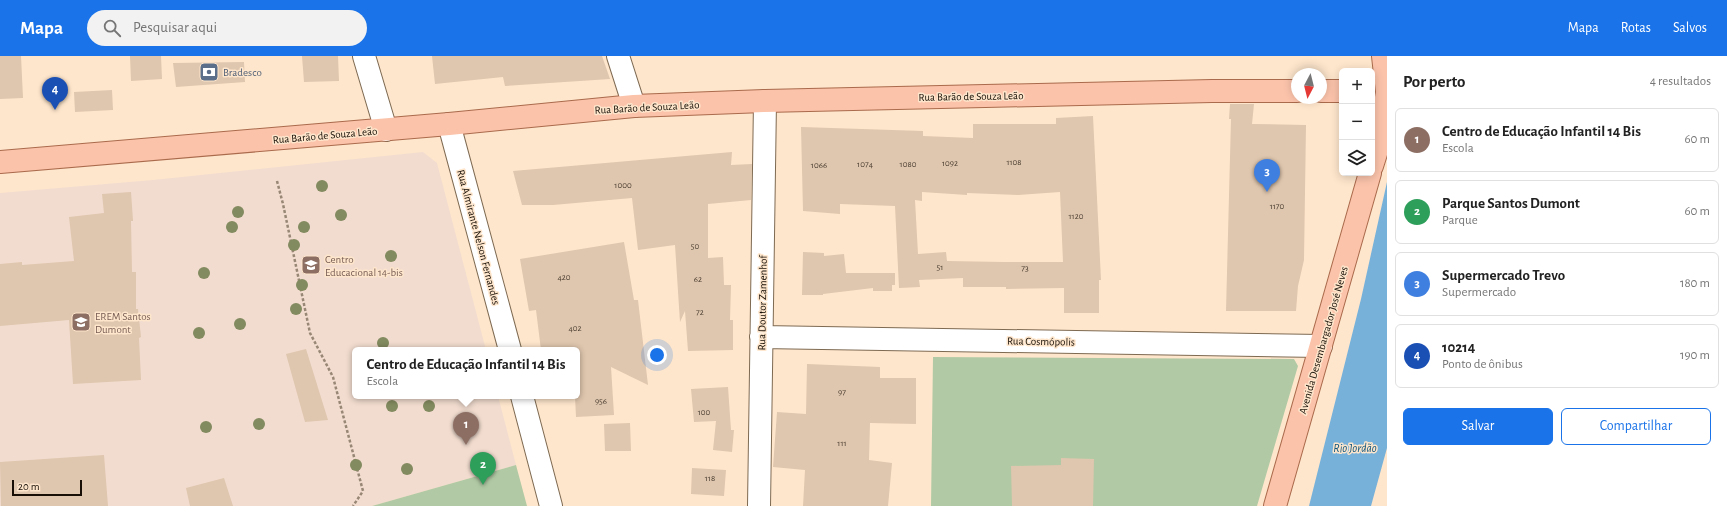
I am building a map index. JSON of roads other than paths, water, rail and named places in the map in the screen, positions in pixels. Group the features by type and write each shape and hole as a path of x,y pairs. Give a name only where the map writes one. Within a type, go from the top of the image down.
{"main road":[{"path":"1375,156 1387,92 1383,56"},
{"name":"Rua Barão de Souza Leão","path":"0,162 386,130 634,106 765,101 1212,91 1291,91"},
{"path":"1327,91 1339,91"},
{"path":"1375,92 1387,92"},
{"name":"Avenida Desembargador José Neves","path":"1275,506 1369,176"}],"street":[{"path":"364,56 386,130"},
{"path":"618,56 634,106"},
{"name":"Rua Doutor Zamenhof","path":"759,506 765,101"},
{"name":"Rua Almirante Nelson Fernandes","path":"449,124 509,347"},
{"name":"Rua Cosmópolis","path":"761,337 1321,346"},
{"path":"523,399 552,506"}],"water":[{"name":"Rio Jordão","path":"1387,182 1387,448 1371,506 1309,506 1361,299"}],"place":[{"name":"Bradesco","path":"209,72"},
{"name":"10214","path":"55,110"},
{"name":"Supermercado Trevo","path":"1267,192"},
{"name":"Centro Educacional 14-bis","path":"311,265"},
{"name":"EREM Santos Dumont","path":"81,322"},
{"name":"Centro de Educação Infantil 14 Bis","path":"466,445"},
{"name":"Parque Santos Dumont","path":"483,485"}]}
